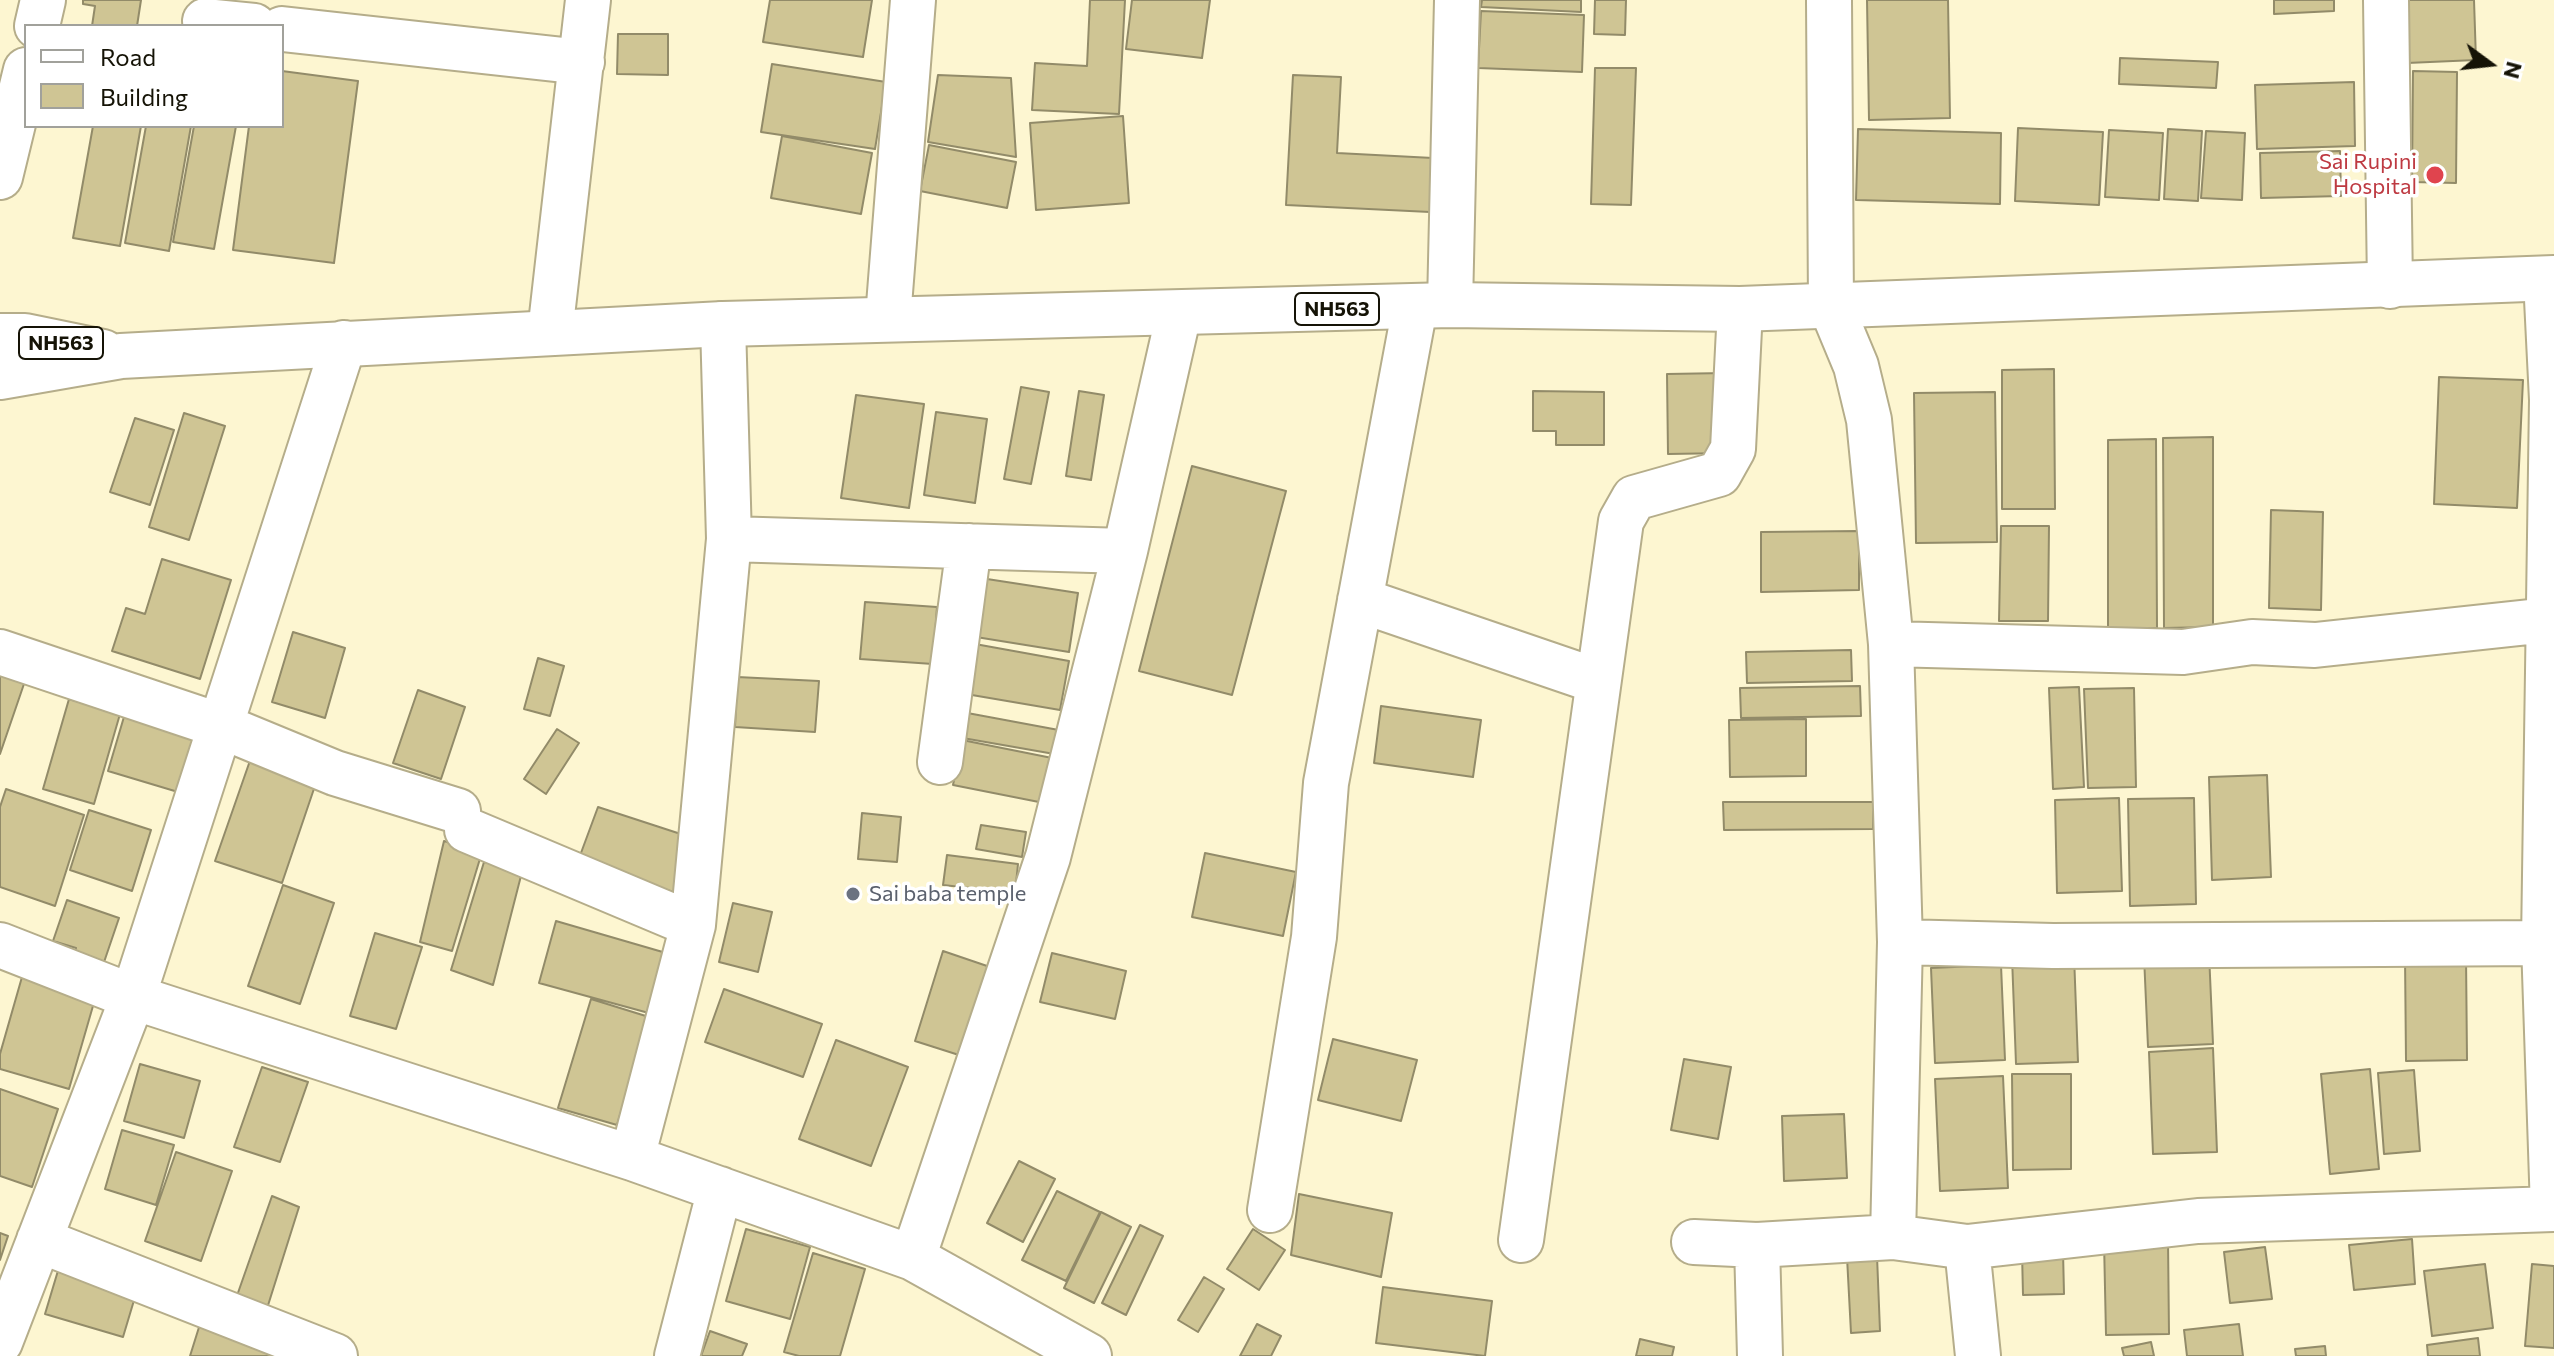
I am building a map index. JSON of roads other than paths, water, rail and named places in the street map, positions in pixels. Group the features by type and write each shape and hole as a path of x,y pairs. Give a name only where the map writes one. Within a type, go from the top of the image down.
{"main road":[{"path":"37,24 43,0"},
{"path":"550,333 588,0"},
{"path":"888,318 913,0"},
{"path":"1270,1210 1314,937 1326,783 1360,600 1432,306 1457,0"},
{"path":"1829,0 1831,306 1856,366 1869,420 1891,644 1900,942 1893,1237"},
{"path":"2386,0 2390,286"},
{"path":"205,21 234,24"},
{"path":"284,29 582,62"},
{"path":"0,177 24,78"},
{"path":"1694,1242 1757,1245 1893,1237 1967,1247 2198,1221 2553,1209 2544,943 2552,400 2550,279"},
{"name":"NH563","path":"10,365 344,343 888,318 1432,306 1740,309 2550,279"},
{"path":"1521,1240 1621,521 1634,498 1719,474 1733,449 1740,309"},
{"path":"913,1258 1048,857 1125,551 1179,313"},
{"path":"632,1158 693,925 729,539 723,324"},
{"path":"0,1342 133,997 344,343"},
{"path":"729,539 1125,551"},
{"path":"940,762 969,546"},
{"path":"1360,600 1597,681"},
{"path":"1891,644 2183,652 2252,642 2315,645 2548,620"},
{"path":"0,652 221,726 462,820 693,925"},
{"path":"1900,942 2053,946 2544,943"},
{"path":"0,945 133,997 632,1158 913,1258 1089,1356"},
{"path":"677,1356 720,1189"},
{"path":"39,1240 335,1356"},
{"path":"1757,1245 1760,1356"},
{"path":"1967,1247 1978,1356"}],"place":[{"name":"Sai Rupini Hospital","path":"2435,175"},
{"name":"Sai baba temple","path":"853,894"}]}
